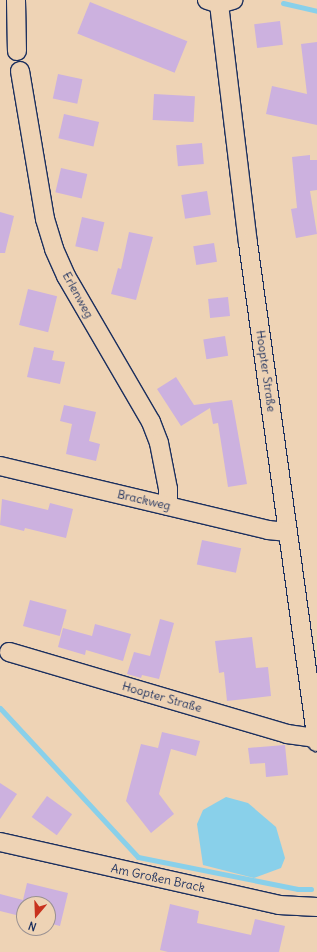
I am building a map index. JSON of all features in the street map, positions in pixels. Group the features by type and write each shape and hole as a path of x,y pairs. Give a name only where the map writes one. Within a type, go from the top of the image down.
{"street":[{"path":"16,0 17,51"},
{"name":"Hoopter Straße","path":"220,1 248,243 317,742"},
{"name":"Erlenweg","path":"20,71 45,219 54,249 66,276 151,422 159,443 168,489 168,506"},
{"name":"Brackweg","path":"0,466 268,530 288,532"},
{"name":"Hoopter Straße","path":"9,652 287,734 316,738"},
{"name":"Am Großen Brack","path":"0,842 279,905 317,907"}],"water":[{"path":"226,797 248,803 276,827 285,858 281,868 254,878 203,865 197,824 203,810"}],"building":[{"path":"90,2 187,41 175,73 77,34"},
{"path":"280,21 283,45 257,48 254,24"},
{"path":"317,42 317,125 266,114 272,86 307,94 301,44"},
{"path":"58,74 82,79 77,104 53,98"},
{"path":"154,94 195,96 194,122 153,120"},
{"path":"64,114 99,122 93,146 58,138"},
{"path":"202,143 204,164 178,166 176,145"},
{"path":"310,155 310,160 317,160 317,190 310,191 317,234 296,238 291,209 297,208 292,157"},
{"path":"61,168 87,174 82,198 55,192"},
{"path":"207,191 211,215 185,219 181,195"},
{"path":"0,212 14,216 5,253 0,253"},
{"path":"82,217 104,222 98,251 75,246"},
{"path":"129,232 153,237 136,300 111,294 118,268 121,269"},
{"path":"214,243 217,262 196,265 193,246"},
{"path":"28,289 57,296 48,332 19,325"},
{"path":"228,297 230,316 210,318 208,299"},
{"path":"225,336 228,356 206,359 203,339"},
{"path":"34,347 54,351 52,360 65,362 60,384 27,377"},
{"path":"176,377 194,405 232,400 247,484 228,487 218,423 213,424 210,408 181,426 157,389"},
{"path":"64,405 96,412 89,441 100,444 96,461 66,454 72,424 60,421"},
{"path":"2,499 48,510 50,503 73,509 66,538 25,528 24,531 0,525"},
{"path":"202,540 241,548 236,573 197,564"},
{"path":"30,600 67,610 60,636 23,626"},
{"path":"160,619 174,623 159,679 142,675 141,678 127,674 134,652 150,656"},
{"path":"95,624 131,634 123,661 86,650 85,655 58,647 63,628 92,636"},
{"path":"252,637 256,668 268,667 271,696 227,701 224,672 219,673 215,641"},
{"path":"162,732 200,741 196,756 171,749 159,794 174,814 151,833 126,801 141,744 158,748"},
{"path":"285,745 288,775 266,777 265,763 250,764 248,748"},
{"path":"0,783 17,794 0,819"},
{"path":"47,796 72,814 57,835 32,817"},
{"path":"27,883 68,893 60,926 56,925 56,896 24,896"},
{"path":"0,894 16,898 16,915 0,911"},
{"path":"170,904 199,911 197,923 251,935 255,919 285,926 279,952 168,952 160,950"}],"waterway":[{"path":"283,3 317,11"},
{"path":"0,708 138,857 298,889 311,889"}]}
